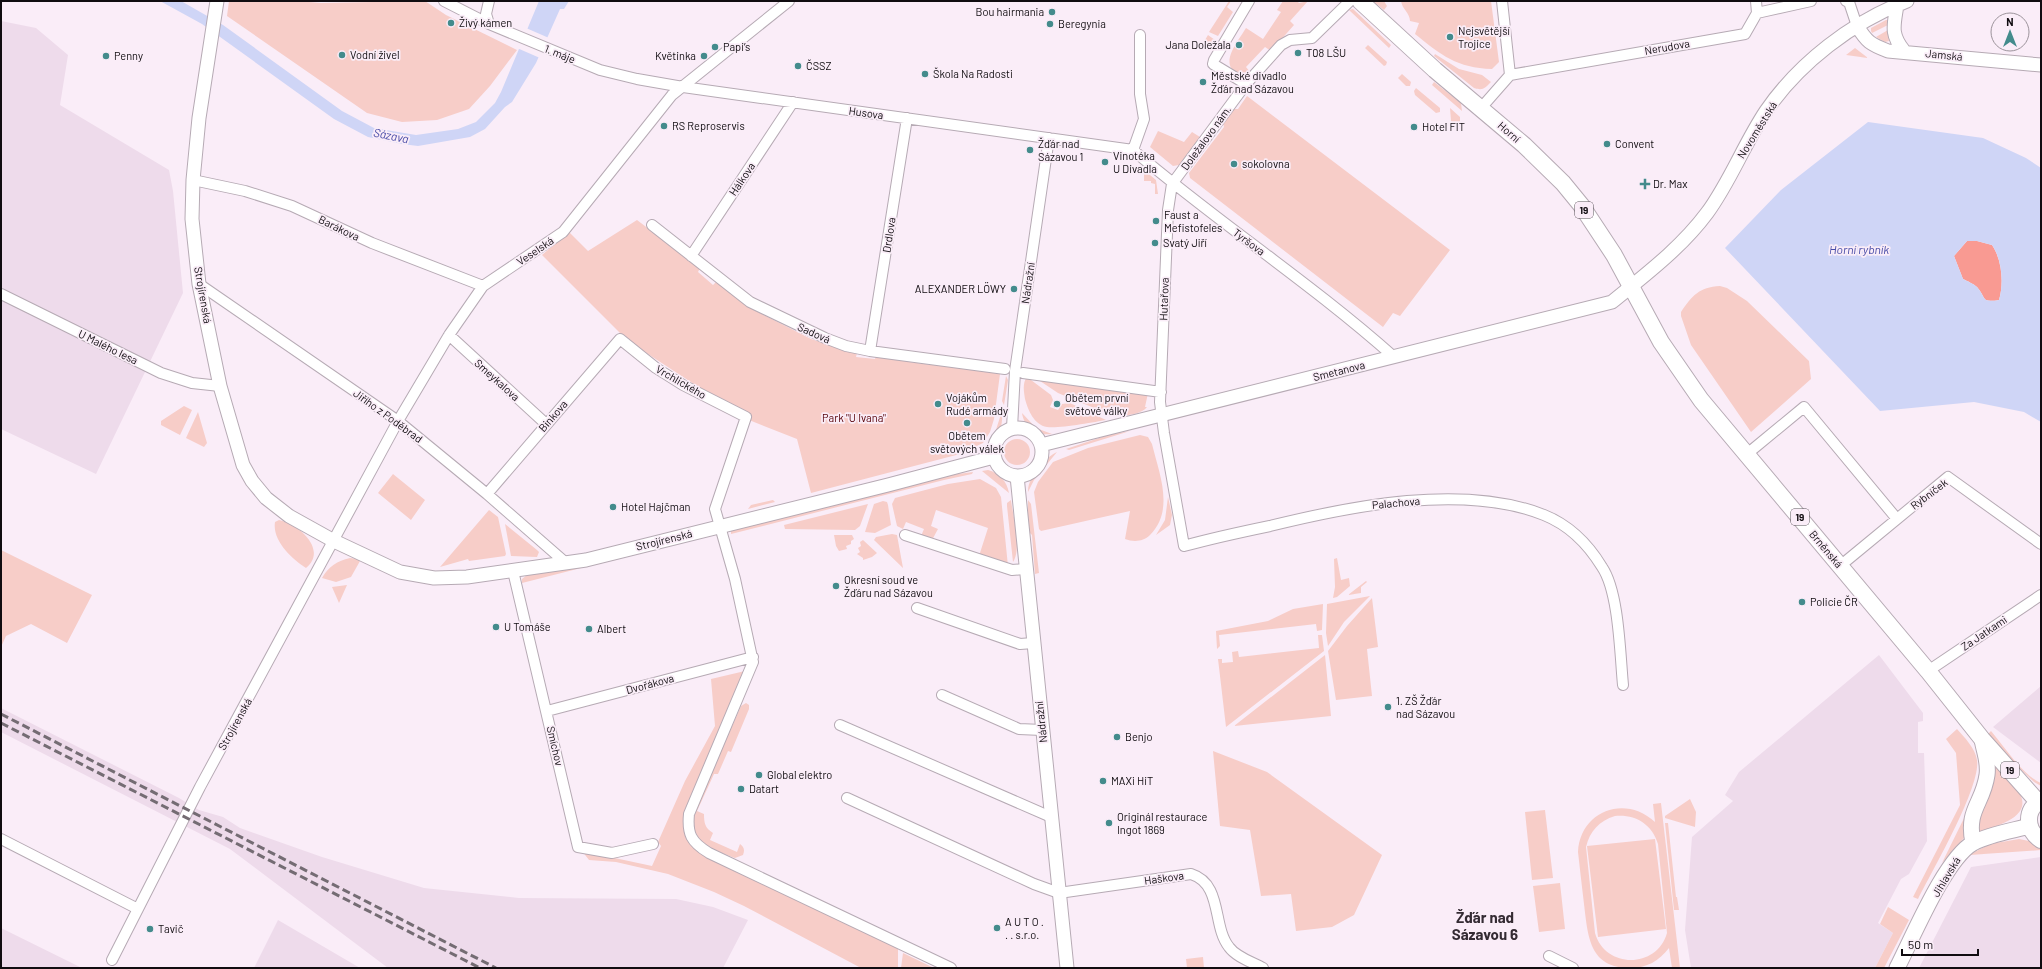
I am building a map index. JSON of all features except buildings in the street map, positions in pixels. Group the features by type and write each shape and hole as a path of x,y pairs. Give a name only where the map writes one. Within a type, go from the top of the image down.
{"main road":[{"name":"Horní","path":"1360,1 1388,28 1519,141 1563,184 1581,205 1614,255 1631,286"},
{"name":"Brněnská","path":"1631,286 1646,317 1661,342 1701,400 1928,670 1982,739 2039,801"},
{"path":"1973,844 1971,817 1983,790 1988,770 1987,756 1982,739"},
{"name":"19","path":"2030,826 2030,811 2039,801"},
{"path":"2030,826 2033,833 2041,840"},
{"name":"Jihlavská","path":"1897,968 1950,866 1963,851 1973,844 1995,835 2030,826"}],"street":[{"name":"1. máje","path":"444,1 493,26 600,70 637,79 683,87"},
{"path":"489,1 486,14 493,26"},
{"path":"1246,84 1214,64 1214,60 1249,1"},
{"name":"Doležalovo nám.","path":"1172,184 1246,84 1282,45 1290,40 1312,38 1350,1"},
{"path":"1481,108 1510,75 1502,1"},
{"path":"1756,1 1758,13 1811,1"},
{"path":"1846,1 1849,2 1857,26"},
{"name":"Strojírenská","path":"217,3 199,118 193,180 192,219 199,284 220,386 241,459 254,484 277,508 334,541 400,572 418,576 447,578 566,563 994,457"},
{"name":"Veselská","path":"334,541 398,421 449,335 483,286 562,232 672,95 783,3"},
{"path":"1902,3 1894,31 1895,37 1904,51"},
{"name":"Novoměstská","path":"1631,286 1684,241 1707,213 1766,112 1784,88 1816,57 1857,26 1902,3"},
{"name":"Nerudova","path":"1510,75 1745,34 1758,13"},
{"name":"Jamská","path":"1857,26 1865,39 1871,45 1888,51 1904,51 2041,65"},
{"path":"1049,138 1133,150 1144,119 1140,94 1140,35"},
{"name":"Husova","path":"683,87 1049,138"},
{"name":"Hálkova","path":"691,256 793,102"},
{"name":"Drdlova","path":"870,351 907,118"},
{"name":"Nádražní","path":"1012,428 1015,371 1049,138"},
{"name":"Tyršova","path":"1133,150 1172,184 1361,328 1394,357"},
{"name":"Barákova","path":"193,180 245,191 292,206 372,243 483,286"},
{"name":"Hutařova","path":"1162,415 1161,392 1168,210 1172,184"},
{"name":"Sadová","path":"652,225 750,302 825,338 846,346 870,351 1005,369"},
{"name":"Jiřího z Poděbrad","path":"199,284 398,421 487,494 566,563"},
{"name":"Smetanova","path":"1041,445 1604,305 1612,302 1631,286"},
{"name":"U Malého lesa","path":"1,294 161,373 192,383 220,386"},
{"name":"Smeykalova","path":"449,335 546,424"},
{"name":"Binkova","path":"487,494 620,339"},
{"name":"Vrchlického","path":"620,339 656,368 683,385 746,417 715,509 720,526"},
{"path":"1023,373 1161,392"},
{"path":"1746,454 1804,407 1897,519"},
{"name":"Palachova","path":"1162,415 1184,546 1339,510 1385,503 1420,501 1472,501 1500,505 1545,516 1566,527 1582,540 1603,567 1608,578 1619,639 1623,685"},
{"path":"1012,428 1022,428 1032,432 1041,445 1042,454 1037,466 1026,475 1017,476 1008,474 1000,469 994,457 993,449 997,439 1002,433 1012,428"},
{"name":"Nádražní","path":"1017,476 1025,568 1067,968"},
{"name":"Rybníček","path":"1840,566 1948,477 2041,544"},
{"path":"720,526 735,579 753,657 752,667 689,814 688,828 693,840 709,852 951,968"},
{"path":"905,535 1012,570 1025,568"},
{"name":"Strojírenská","path":"112,960 200,787 334,541"},
{"name":"Smíchov","path":"513,570 578,847 612,852 653,844"},
{"name":"Za Jatkami","path":"1928,670 2041,595"},
{"path":"917,608 1020,644 1033,644"},
{"name":"Dvořákova","path":"547,711 753,657"},
{"path":"942,695 1019,728 1042,730"},
{"path":"840,725 1051,817"},
{"path":"847,798 1034,884 1059,893"},
{"path":"1,839 138,909"},
{"name":"Haškova","path":"1059,893 1192,874 1199,876 1213,897 1222,932 1230,949 1263,968"},
{"path":"1549,956 1573,968"}],"shaded area":[{"path":"1,21 36,28 68,55 60,105 169,170 173,191 183,293 96,474 1,429"},
{"path":"1967,241 1977,241 1992,245 1998,258 2002,279 1999,300 1986,300 1977,287 1963,279 1954,256"},
{"path":"1879,655 1923,713 1923,721 1918,722 1918,753 1924,753 1927,841 1909,874 1901,879 1878,923 1893,933 1875,968 1691,968 1685,930 1692,837 1733,801 1725,795 1739,772"},
{"path":"2041,686 2041,763 1993,727"},
{"path":"1,708 179,798 199,810 223,817 240,828 322,857 424,888 519,898 676,899 713,907 748,920 723,968 388,968 230,849 1,732"},
{"path":"2041,857 2041,968 1919,968 1971,867"},
{"path":"278,920 360,968 254,968"},
{"path":"1,928 82,968 1,968"}],"green space":[{"path":"229,1 297,1 321,3 425,1 446,15 517,50 490,86 469,109 437,120 402,122 367,113 227,16"},
{"path":"1229,1 1231,1 1227,7 1233,12 1218,36 1209,32"},
{"path":"1283,1 1297,1 1299,3 1308,1 1290,21 1294,25 1271,51 1265,47 1246,67 1250,72 1245,75 1239,74 1233,70 1230,65 1230,59 1235,45 1246,28 1263,39 1281,12 1277,10"},
{"path":"1373,1 1384,1 1387,6 1384,10"},
{"path":"1401,1 1491,1 1499,62 1492,69 1469,66 1450,59 1415,34 1419,23 1410,21 1410,18"},
{"path":"1353,9 1391,45 1389,48 1349,10"},
{"path":"1886,20 1889,20 1888,25 1872,33 1871,28"},
{"path":"1888,30 1889,41 1885,42 1876,37"},
{"path":"1208,35 1215,40 1205,48 1199,50"},
{"path":"1368,45 1387,62 1386,65 1384,66 1365,48"},
{"path":"1855,48 1868,58 1846,55"},
{"path":"1435,54 1459,69 1482,75 1491,82 1484,88 1474,88 1434,56"},
{"path":"1402,74 1411,82 1410,86 1406,86 1398,78"},
{"path":"1434,82 1461,103 1462,111 1432,85"},
{"path":"1416,88 1440,108 1440,112 1436,113 1415,95 1414,91"},
{"path":"1247,96 1450,250 1400,316 1393,313 1383,327 1190,178 1189,173 1224,127 1223,123 1233,109 1238,109"},
{"path":"1450,108 1460,117 1460,122 1457,125 1451,121"},
{"path":"1158,131 1184,142 1192,132 1200,137 1179,165 1173,166 1150,147"},
{"path":"1144,170 1156,180 1158,194 1155,194 1155,184 1151,183 1151,181 1144,181"},
{"name":"Park \"U Ivana\"","path":"637,220 700,268 698,272 713,285 716,282 756,311 811,339 857,353 856,357 875,359 876,356 909,359 909,362 935,364 1000,374 994,419 990,432 983,443 960,454 811,493 797,439 749,420 628,341 542,255 569,232 588,251"},
{"path":"1720,286 1727,288 1747,301 1809,361 1811,379 1751,432 1691,345 1681,316 1681,312 1697,293 1707,288"},
{"path":"1006,376 1008,380 1004,405 1002,401"},
{"path":"1027,377 1051,395 1053,400 1050,407 1058,410 1062,404 1070,403 1106,420 1059,427 1042,426 1032,416 1026,403 1024,382"},
{"path":"1034,377 1148,393 1145,407 1147,407 1140,412 1130,415 1111,415 1058,393"},
{"path":"184,406 192,410 180,435 161,425 161,421"},
{"path":"198,412 207,443 204,447 186,438"},
{"path":"1003,413 1001,428 994,436 1001,414"},
{"path":"1022,413 1036,428 1052,434 1042,434 1032,430 1023,418"},
{"path":"1130,431 1069,450 1066,449 1108,435"},
{"path":"1140,435 1148,437 1152,444 1163,491 1162,514 1158,525 1150,535 1138,541 1125,539 1130,511 1041,531 1039,529 1034,492 1038,482 1053,462 1088,448"},
{"path":"1017,439 1026,443 1030,452 1026,461 1017,465 1008,461 1004,452 1008,443"},
{"path":"1057,452 1034,480 1028,492 1031,480 1046,460"},
{"path":"988,470 996,473 1002,478 1009,493 982,471"},
{"path":"973,472 972,474 731,534 731,531 943,476"},
{"path":"393,474 425,500 411,520 378,493"},
{"path":"980,479 996,488 1001,497 1008,566 979,556 988,528 936,510 931,526 938,529 932,540 921,536 924,529 906,522 903,529 897,526 892,504 895,498 948,484"},
{"path":"1168,497 1172,515 1170,525 1156,535 1165,520"},
{"path":"773,500 775,502 748,509 751,505"},
{"path":"1011,500 1017,541 1016,556 1013,562 1007,506 1007,503"},
{"path":"1028,500 1031,504 1039,573 1035,574 1032,535 1028,531"},
{"path":"883,501 887,502 888,505 891,525 875,533 865,532 874,504"},
{"path":"868,504 860,526 855,530 785,529 784,525"},
{"path":"489,510 498,517 506,554 505,556 469,561 468,559 440,567"},
{"path":"279,520 287,522 302,532 312,546 314,553 312,561 306,568 295,560 280,543 275,529 275,522"},
{"path":"505,524 539,552 537,557 511,556"},
{"path":"892,534 897,535 903,568 874,540 876,537"},
{"path":"834,535 852,535 854,539 851,541 851,544 846,546 847,549 839,551 836,546"},
{"path":"863,540 877,553 872,557 863,560 863,558 857,554 860,552 858,548 861,546 860,542"},
{"path":"1,550 92,595 67,643 31,624 6,636 1,647"},
{"path":"350,558 358,559 360,561 351,577 336,582 322,578 334,565"},
{"path":"1337,558 1341,580 1349,578 1350,586 1337,597 1333,598 1335,587 1334,559"},
{"path":"584,565 585,567 522,583 522,579 527,575"},
{"path":"1366,581 1367,582 1361,587 1361,593 1348,595"},
{"path":"347,585 339,603 332,587"},
{"path":"1370,596 1344,622 1328,646 1326,633 1327,604"},
{"path":"1372,598 1378,647 1367,649 1372,696 1336,700 1328,651 1347,626"},
{"path":"1323,604 1322,630 1317,631 1316,624 1219,635 1220,646 1217,649 1216,631 1268,621 1293,609"},
{"path":"1318,635 1322,635 1324,651 1226,727 1218,659 1222,659 1222,663 1233,662 1232,652 1238,651 1239,657 1319,648"},
{"path":"1325,655 1331,716 1234,726"},
{"path":"745,671 686,807 683,824 686,837 694,848 708,858 898,947 898,968 861,968 744,906 714,892 668,874 616,862 589,860 582,851 652,866 661,846 658,842 685,781 715,726 711,679"},
{"path":"746,703 749,705 749,709 731,752 728,751 718,774 714,774 697,811 704,814 706,825 713,833 710,840 737,852 740,844 742,846 744,850 743,855 735,858 717,851 699,838 695,831 694,812 741,706"},
{"path":"1957,729 1974,751 1977,760 1976,773 1964,808 1918,899 1913,897 1960,805 1956,753 1946,739"},
{"path":"1991,731 2014,760 2027,774 2041,783 2041,786 2034,782 2008,757 1988,734"},
{"path":"1213,751 1267,772 1382,855 1354,915 1332,927 1296,931 1291,894 1261,896 1250,830 1220,826"},
{"path":"1995,765 2018,790 2022,803 2021,810 2009,821 1977,833 1982,800"},
{"path":"1690,799 1696,812 1695,827 1665,818 1665,816"},
{"path":"1661,803 1680,968 1672,968 1669,948 1657,960 1642,967 1616,967 1598,956 1593,948 1587,928 1578,852 1581,838 1587,826 1595,817 1606,811 1618,808 1631,809 1643,814 1655,822 1653,804","holes":["1622,816 1642,822 1652,831 1658,844 1667,933 1661,945 1653,953 1642,958 1631,960 1620,958 1609,953 1601,945 1595,933 1586,847 1590,836 1596,827 1609,818"]},
{"path":"1545,810 1553,878 1532,880 1525,812"},
{"path":"1968,810 1964,838 1942,863"},
{"path":"1665,823 1668,823 1676,897 1679,910 1674,910"},
{"path":"1655,839 1666,929 1598,937 1587,846"},
{"path":"2019,839 2029,841 2041,848 2041,850 1969,855 1990,844"},
{"path":"1560,883 1565,929 1539,932 1533,886"},
{"path":"1888,907 1909,920 1884,968 1875,968 1893,933 1880,924"},
{"path":"903,953 934,968 901,968"},
{"path":"1203,957 1204,968 1187,968 1186,959"}],"water":[{"name":"Sázava","path":"160,1 181,1 223,25 342,111 374,128 416,135 458,129 476,122 495,103 501,92 539,1 569,1 564,9 560,9 536,63 512,102 505,107 485,129 470,137 418,146 368,137 334,119 202,24"},
{"name":"Horní rybník","path":"1868,122 1983,138 2026,158 2041,168 2041,422 2024,412 1974,402 1880,411 1725,248 1781,190","holes":["1967,241 1977,241 1992,245 1998,257 2002,279 1999,300 1986,300 1977,287 1963,279 1954,256"]}],"pier":[{"path":"526,28 549,38 540,58 517,48"}],"railway":[{"path":"1,714 496,968"},
{"path":"1,723 480,968"}],"place":[{"name":"Bou hairmania","path":"1052,12"},
{"name":"Živý kámen","path":"451,23"},
{"name":"Beregynia","path":"1050,24"},
{"name":"Nejsvětější Trojice","path":"1450,37"},
{"name":"Jana Doležala","path":"1239,45"},
{"name":"Papi’s","path":"715,47"},
{"name":"T08 LŠU","path":"1298,53"},
{"name":"Vodní živel","path":"342,55"},
{"name":"Penny","path":"106,56"},
{"name":"Květinka","path":"704,56"},
{"name":"ČSSZ","path":"798,66"},
{"name":"Škola Na Radosti","path":"925,74"},
{"name":"Městské divadlo Žďár nad Sázavou","path":"1203,82"},
{"name":"RS Reproservis","path":"664,126"},
{"name":"Hotel FIT","path":"1414,127"},
{"name":"Convent","path":"1607,144"},
{"name":"Žďár nad Sázavou 1","path":"1030,150"},
{"name":"Vinotéka U Divadla","path":"1105,162"},
{"name":"sokolovna","path":"1234,164"},
{"name":"Dr. Max","path":"1645,184"},
{"name":"Faust a Mefistofeles","path":"1156,221"},
{"name":"Svatý Jiří","path":"1155,243"},
{"name":"ALEXANDER LÖWY","path":"1014,289"},
{"name":"Vojákům Rudé armády","path":"938,404"},
{"name":"Obětem první světové války","path":"1057,404"},
{"name":"Obětem světových válek","path":"967,423"},
{"name":"Hotel Hajčman","path":"613,507"},
{"name":"Okresní soud ve Žďáru nad Sázavou","path":"836,586"},
{"name":"Policie ČR","path":"1802,602"},
{"name":"U Tomáše","path":"496,627"},
{"name":"Albert","path":"589,629"},
{"name":"1. ZŠ Žďár nad Sázavou","path":"1388,707"},
{"name":"Benjo","path":"1117,737"},
{"name":"Global elektro","path":"759,775"},
{"name":"MAXi HiT","path":"1103,781"},
{"name":"Datart","path":"741,789"},
{"name":"Originál restaurace Ingot 1869","path":"1109,823"},
{"name":"A U T O . . . s.r.o.","path":"997,928"},
{"name":"Tavič","path":"150,929"}],"district":[{"name":"Žďár nad Sázavou 6","path":"1485,926"}]}
